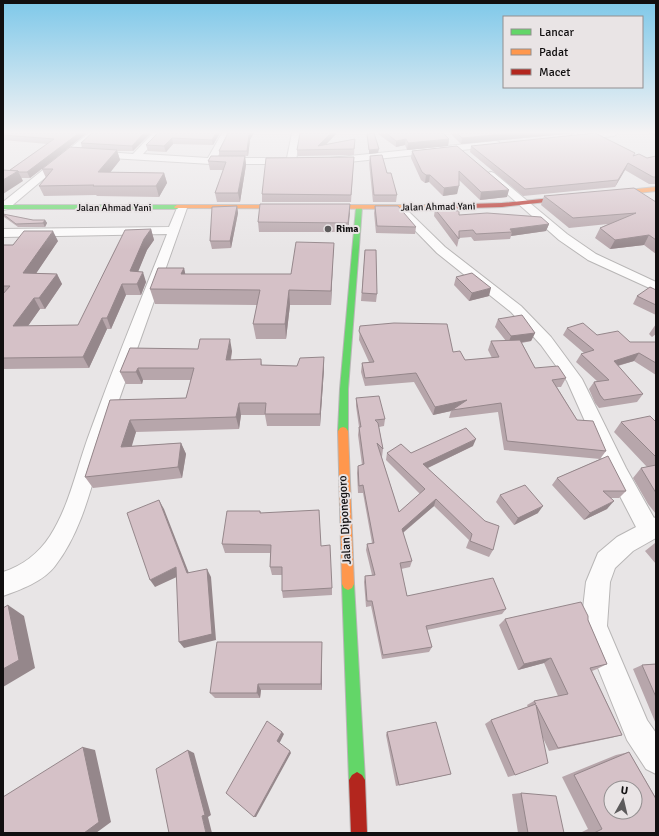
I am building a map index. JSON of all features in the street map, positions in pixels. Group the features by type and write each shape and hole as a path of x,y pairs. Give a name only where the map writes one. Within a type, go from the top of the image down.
{"main road":[{"path":"656,189 601,198 656,196"},
{"name":"Jalan Ahmad Yani","path":"358,210 404,213 527,206 578,201"},
{"name":"Jalan Ahmad Yani","path":"5,210 178,217 475,206 527,206"},
{"name":"Jalan Diponegoro","path":"358,210 344,389 343,465 360,833"}],"street":[{"path":"5,210 48,172"},
{"path":"487,172 563,237 592,257 656,287"},
{"path":"404,213 441,250 516,308 546,341 574,380 618,473 652,528 625,544 606,561 598,582 594,626 637,730 656,759"},
{"path":"3,233 178,217 99,432 71,518 58,543 46,560 20,578 3,584"}],"building":[{"path":"3,172 16,172 3,180"},
{"path":"51,172 164,173 156,186 39,186"},
{"path":"222,172 242,172 238,193 215,193"},
{"path":"264,172 353,172 351,195 262,194"},
{"path":"372,172 391,173 397,195 374,195"},
{"path":"422,172 459,172 459,186 444,188 430,175 426,175"},
{"path":"460,172 488,172 509,190 481,192"},
{"path":"504,172 623,172 618,180 525,189"},
{"path":"644,172 656,172 656,177"},
{"path":"634,188 656,202 656,240 649,235 615,240 600,228 636,213 573,218 544,196"},
{"path":"260,204 350,204 348,223 258,222"},
{"path":"237,206 230,241 210,241 212,207"},
{"path":"375,206 398,206 416,227 377,226"},
{"path":"435,209 459,211 459,215 487,213 541,217 549,224 510,229 512,232 476,234 473,230 459,231 459,239"},
{"path":"3,214 33,220 45,220 43,223 16,224"},
{"path":"151,229 144,239 130,271 143,272 137,284 122,284 107,318 102,318 83,357 3,358 3,294 10,286 3,286 3,245 13,245 24,231 53,231 23,273 57,274 39,298 34,298 13,326 78,325 125,230"},
{"path":"296,242 334,243 331,291 289,290 285,324 253,324 260,290 150,289 158,268 184,268 181,274 291,274"},
{"path":"365,250 376,250 377,294 362,293"},
{"path":"472,273 491,288 472,293 456,277"},
{"path":"650,287 656,290 656,305 637,296"},
{"path":"522,315 535,333 511,336 498,319"},
{"path":"394,323 447,324 453,352 460,351 465,360 499,357 491,341 520,340 535,368 558,366 566,378 552,380 577,420 593,421 606,451 507,441 501,403 452,410 467,400 435,407 416,373 365,378 362,363 374,362 359,331 360,326"},
{"path":"583,323 597,335 618,331 630,342 656,342 656,363 639,353 614,361 643,394 604,400 594,382 609,380 581,354 594,350 567,328"},
{"path":"200,339 230,339 226,360 261,359 261,365 297,366 300,358 324,357 320,414 265,414 266,403 239,403 236,417 130,420 121,447 181,443 178,467 85,477 110,400 186,398 194,368 138,368 136,372 120,372 130,348 198,349"},
{"path":"379,396 385,419 375,420 378,423 383,449 377,443 399,512 425,489 387,453 401,444 411,453 466,428 476,439 423,464 485,521 499,526 493,550 470,541 472,534 436,499 402,529 412,561 400,563 407,596 493,578 506,609 426,626 432,647 383,655 372,601 367,601 365,576 375,575 367,544 374,543 363,485 359,486 358,466 364,464 359,427 361,427 356,398"},
{"path":"650,416 656,422 656,457 621,422"},
{"path":"608,456 626,491 603,491 614,501 590,513 557,478"},
{"path":"656,465 656,493 641,468"},
{"path":"525,485 543,506 518,518 500,495"},
{"path":"159,500 187,573 207,569 212,634 179,642 176,567 150,580 127,513"},
{"path":"319,510 321,546 330,545 332,588 282,591 282,567 270,567 271,545 222,544 227,511 260,511 260,513"},
{"path":"581,602 607,664 590,668 622,735 558,748 536,705 548,763 515,775 491,720 536,704 534,701 568,694 551,658 524,664 505,619"},
{"path":"8,605 19,660 3,669 3,608"},
{"path":"217,642 322,642 321,684 258,684 257,693 210,693"},
{"path":"656,664 656,697 642,665"},
{"path":"267,721 282,732 277,741 290,751 254,817 226,793"},
{"path":"436,722 451,774 399,785 387,732"},
{"path":"83,747 99,822 84,833 3,833 3,797"},
{"path":"188,750 205,815 202,816 206,833 169,833 156,769"},
{"path":"629,752 656,799 656,833 594,833 602,829 574,775"},
{"path":"521,793 556,796 564,833 528,833"}],"traffic: fast":[{"path":"3,207 177,207"},
{"path":"343,431 344,389 359,208"},
{"path":"348,584 357,780"}],"traffic: slow":[{"path":"609,194 656,189"},
{"path":"177,207 436,207"},
{"path":"343,431 348,584"}],"traffic: jam":[{"path":"436,207 502,205 571,198"},
{"path":"357,780 359,833"}],"place":[{"name":"Rima","path":"328,229"}]}
